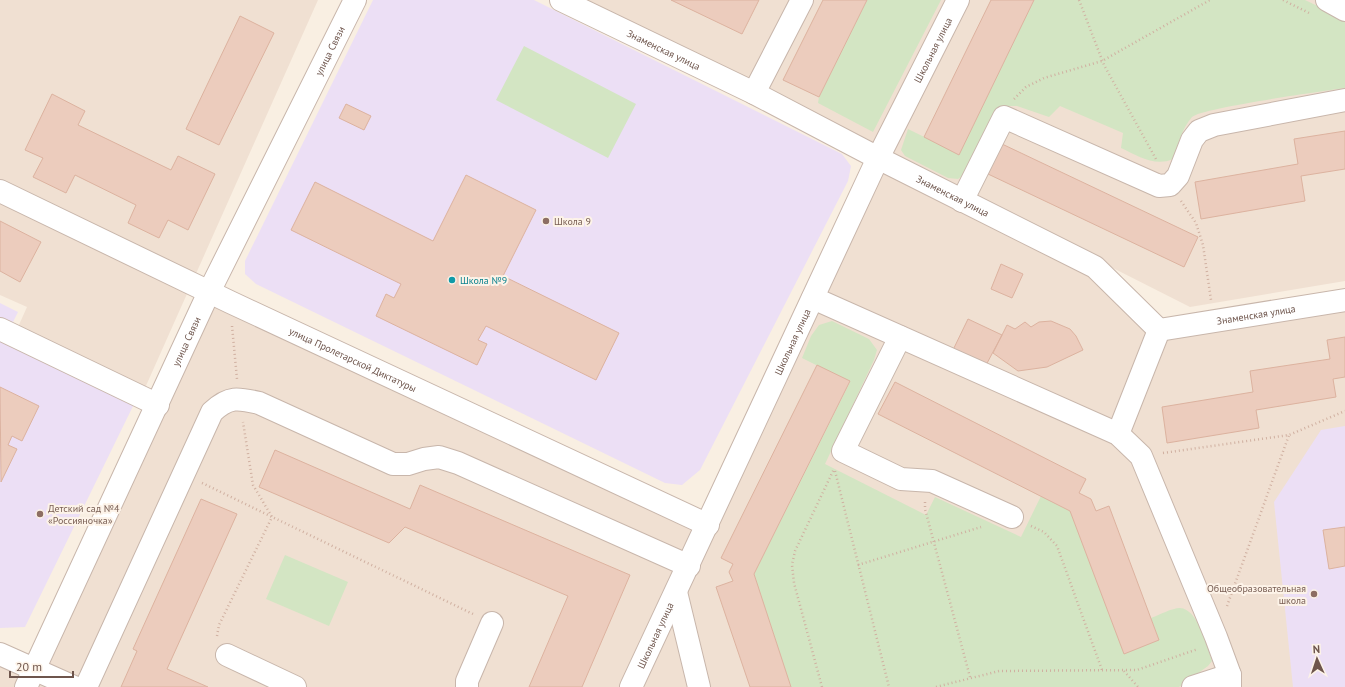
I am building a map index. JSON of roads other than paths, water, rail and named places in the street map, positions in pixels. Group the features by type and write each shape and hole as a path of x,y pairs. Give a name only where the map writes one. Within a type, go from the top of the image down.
{"street":[{"name":"улица Связи","path":"30,678 158,405 209,292 355,0"},
{"name":"Знаменская улица","path":"561,0 754,93 962,201 1095,267 1160,330 1345,300"},
{"path":"754,93 802,0"},
{"name":"Школьная улица","path":"631,687 708,525 878,158 958,0"},
{"path":"1326,0 1345,10"},
{"path":"962,201 1004,116 1159,186 1170,185 1178,176 1192,140 1199,130 1214,125 1345,100"},
{"name":"улица Пролетарской Диктатуры","path":"0,191 230,302 708,525"},
{"path":"813,298 1118,434 1141,456 1216,637 1230,681 1193,687"},
{"path":"0,329 158,405"},
{"path":"1118,434 1160,330"},
{"path":"900,337 838,459 901,479 932,481 1012,518"},
{"path":"86,687 212,412 222,402 239,398 259,403 393,464 408,464 424,459 439,457 458,463 688,566"},
{"path":"676,592 699,687"},
{"path":"467,687 467,681 492,623"},
{"path":"0,654 30,678 74,687"},
{"path":"227,655 295,687"}],"place":[{"name":"Школа 9","path":"546,221"},
{"name":"Школа №9","path":"452,280"},
{"name":"Детский сад №4 «Россияночка»","path":"40,514"},
{"name":"Общеобразовательная школа","path":"1314,594"}]}
